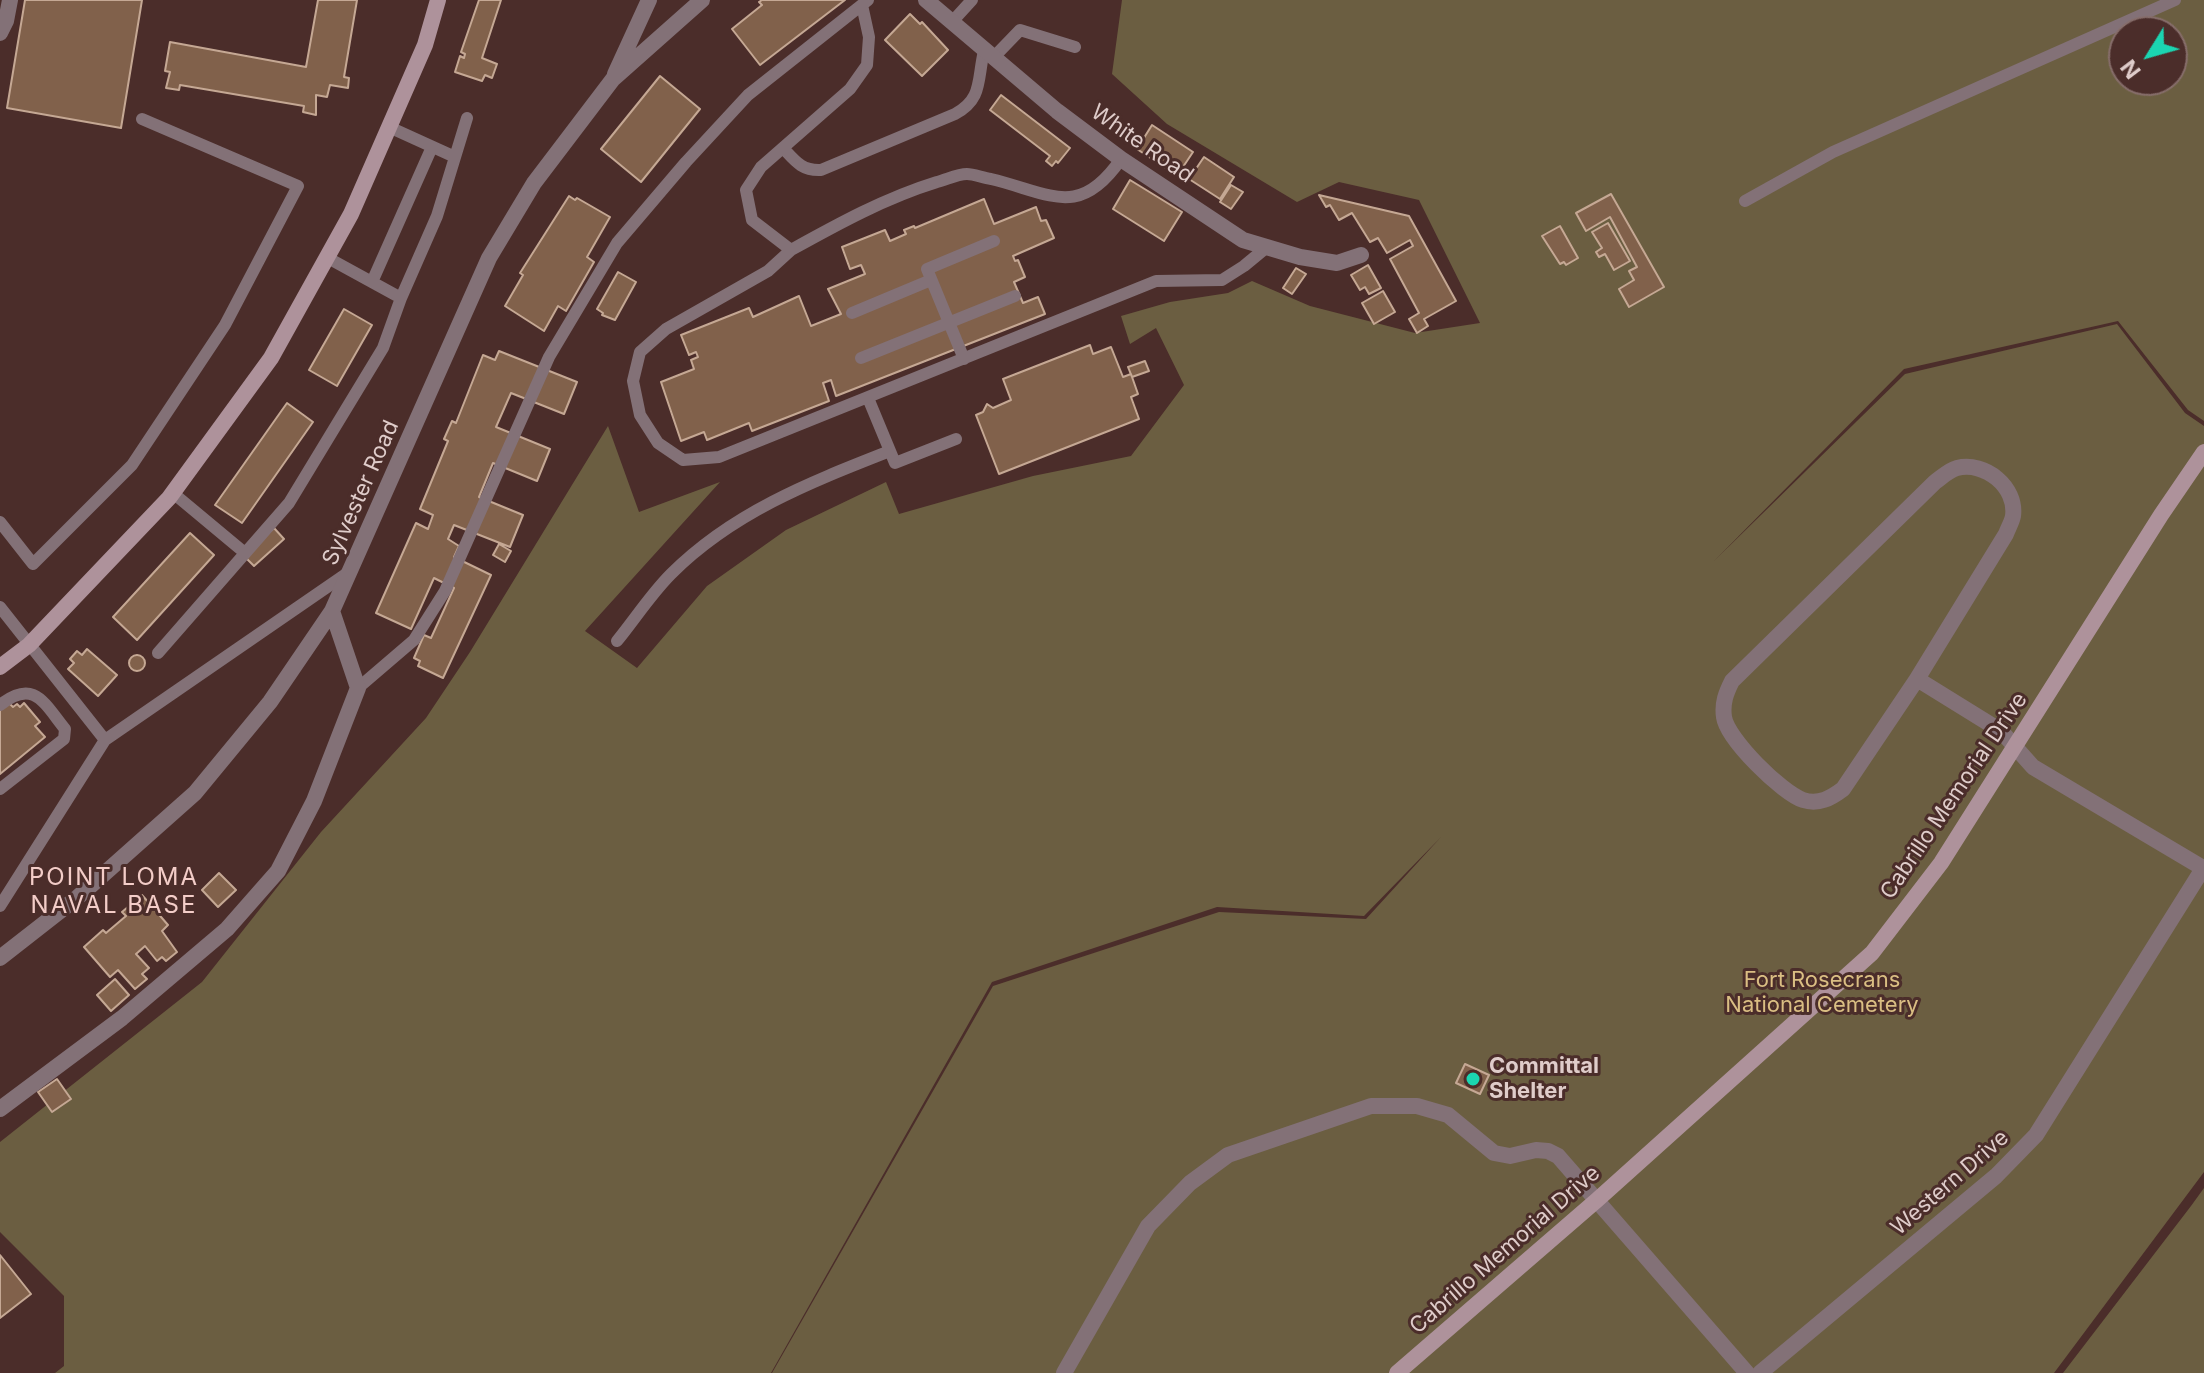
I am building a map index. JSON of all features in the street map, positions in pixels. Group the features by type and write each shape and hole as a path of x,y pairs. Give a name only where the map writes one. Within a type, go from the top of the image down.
{"main road":[{"path":"0,667 29,645 173,493 271,358 328,258 425,45 438,0"},
{"name":"Cabrillo Memorial Drive","path":"1397,1373 1597,1200 1872,953 1941,863 2204,452"}],"street":[{"path":"0,33 10,0"},
{"path":"613,79 649,0"},
{"name":"Sylvester Road","path":"0,958 78,897 195,793 270,702 332,611 489,258 534,183 613,79 702,0"},
{"name":"White Road","path":"926,0 988,55 1121,159 1243,240 1300,257 1337,263 1361,255"},
{"path":"1960,467 1978,469 1995,476 2010,491 2013,514 2006,534 1917,679 1843,789 1827,800 1805,801 1784,789 1735,740 1724,720 1724,699 1732,681 1935,482 1960,467"},
{"path":"0,1109 122,1018 227,929 278,871 314,801 358,688 332,611"},
{"path":"1917,679 2001,731 2033,767 2204,868"},
{"name":"Western Drive","path":"1760,1373 1996,1176 2036,1135 2204,868"},
{"path":"1064,1373 1148,1226 1190,1183 1228,1155 1371,1106 1417,1106 1448,1115 1494,1153 1510,1156 1536,1150 1558,1156 1747,1373"}],"lane":[{"path":"951,23 972,0"},
{"path":"1745,201 1833,152 2175,0"},
{"path":"791,250 752,220 746,190 761,167 850,89 867,65 869,37 865,2"},
{"path":"358,688 414,640 445,591 549,357 617,243 748,95 865,2"},
{"path":"783,148 800,167 809,171 821,170 955,114 970,106 988,55 1020,30 1075,47"},
{"path":"158,653 289,503 383,348 437,216 467,118"},
{"path":"0,522 33,564 132,465 225,325 298,186 142,119"},
{"path":"389,127 455,157"},
{"path":"372,282 432,147"},
{"path":"1121,159 1106,181 1091,192 1058,199 966,174 902,195 849,218 791,250 768,271 666,329 640,352 633,381 640,415 658,443 683,460 719,457 1156,281 1222,280 1267,247"},
{"path":"964,359 927,269 994,241"},
{"path":"328,258 401,298"},
{"path":"852,313 931,280"},
{"path":"861,358 1015,296"},
{"path":"868,398 895,463 956,439"},
{"path":"617,641 670,575 711,539 754,510 801,486 890,451"},
{"path":"173,493 245,553"},
{"path":"0,906 105,740 351,571"},
{"path":"0,607 105,740"},
{"path":"0,705 9,698 27,692 38,695 65,729 64,739 0,789"}],"green space":[{"name":"Fort Rosecrans National Cemetery","path":"1122,0 2204,0 2204,421 2188,410 2118,321 1904,369 1714,561 1905,374 2117,324 2185,413 2204,426 2204,1172 2054,1373 772,1373 993,986 1219,912 1366,919 1441,837 1364,916 1217,907 992,982 771,1373 55,1373 64,1366 64,1296 0,1232 0,1142 202,982 321,832 426,718 470,652 608,426 639,512 720,482 585,631 637,668 707,586 786,530 886,482 899,514 1033,476 1131,456 1184,385 1156,328 1130,344 1121,316 1170,302 1228,293 1252,281 1310,306 1415,333 1480,323 1419,200 1339,182 1297,202 1167,124 1112,74"},
{"path":"2204,1188 2204,1373 2063,1373 2191,1206"}],"building":[{"path":"25,0 142,0 121,128 7,108"},
{"path":"318,0 357,0 344,77 349,78 348,88 330,85 327,97 316,95 316,115 303,112 304,106 180,85 179,90 166,88 170,72 165,71 170,42 306,67"},
{"path":"479,0 501,0 482,58 497,64 492,78 485,75 482,81 455,72 460,56 464,58 465,54 461,52"},
{"path":"845,0 760,65 732,29 762,5 759,2"},
{"path":"910,14 920,24 922,22 948,50 922,76 885,40"},
{"path":"660,76 700,109 641,182 601,149"},
{"path":"1001,95 1070,148 1058,163 1056,161 1052,166 1046,161 1050,156 990,110"},
{"path":"1152,125 1193,152 1177,176 1137,149"},
{"path":"1204,157 1234,177 1220,199 1189,179"},
{"path":"1130,180 1182,212 1164,241 1113,209"},
{"path":"1231,185 1243,192 1231,209 1220,202"},
{"path":"1611,194 1664,287 1629,307 1619,289 1634,280 1629,271 1637,267 1610,217 1586,231 1576,213"},
{"path":"1319,195 1409,216 1456,301 1424,319 1428,326 1417,333 1409,319 1419,313 1390,259 1413,246 1410,240 1387,253 1378,238 1370,242 1352,213 1339,220"},
{"path":"569,196 610,217 587,257 594,262 566,311 558,306 544,331 505,306 523,275 520,273"},
{"path":"984,199 994,224 1036,207 1041,221 1046,220 1054,238 1013,256 1025,277 1014,282 1023,303 1038,297 1045,314 836,396 831,380 823,383 829,401 752,431 749,423 707,440 704,432 681,441 661,382 694,369 691,360 698,357 696,352 689,355 681,335 749,308 753,317 799,296 811,326 841,314 828,289 865,274 861,265 850,269 842,247 885,230 890,241 906,234 904,230"},
{"path":"1608,223 1630,261 1614,270 1605,254 1599,257 1596,252 1602,248 1592,232"},
{"path":"1560,226 1578,258 1566,265 1564,262 1560,264 1542,236"},
{"path":"1368,265 1381,288 1369,294 1365,287 1360,290 1351,275"},
{"path":"1296,268 1306,274 1292,294 1283,288"},
{"path":"618,272 636,282 615,320 602,315 597,309"},
{"path":"1383,291 1395,312 1374,324 1362,303"},
{"path":"344,309 372,325 337,386 309,370"},
{"path":"1090,345 1093,354 1111,347 1123,377 1131,374 1138,394 1131,397 1139,419 999,474 976,415 983,412 987,404 993,408 1011,400 1003,379"},
{"path":"499,351 577,382 564,414 511,393 496,427 550,449 537,481 493,463 479,497 523,515 510,547 454,525 448,539 459,546 454,557 491,575 443,678 418,666 420,661 414,658 424,635 431,638 454,588 434,578 411,629 376,613 416,523 428,529 433,515 420,509 448,441 444,439 452,421 456,423 483,355 495,360"},
{"path":"1145,361 1149,371 1132,377 1128,367"},
{"path":"287,403 313,422 242,523 215,505"},
{"path":"274,528 284,539 254,566 244,556"},
{"path":"190,533 214,555 137,640 113,617"},
{"path":"499,544 511,551 505,562 493,555"},
{"path":"87,649 117,675 98,696 68,669 74,663 70,659 77,651 82,655"},
{"path":"137,655 143,657 143,669 137,671 131,669 129,663 131,657"},
{"path":"9,703 20,707 24,703 40,722 35,726 45,737 0,774 0,710"},
{"path":"219,873 236,890 218,907 202,890"},
{"path":"142,895 168,925 162,931 177,952 166,961 162,957 157,961 145,946 136,954 149,968 142,974 147,979 135,989 118,970 110,977 84,947 126,916 122,912"},
{"path":"115,979 129,995 111,1011 97,995"},
{"name":"Committal Shelter","path":"1465,1064 1489,1075 1480,1094 1456,1083"},
{"path":"57,1079 71,1099 52,1112 38,1092"},
{"path":"0,1255 31,1294 0,1318"}],"place":[{"name":"Committal Shelter","path":"1473,1079"}],"district":[{"name":"POINT LOMA NAVAL BASE","path":"114,892"}]}
